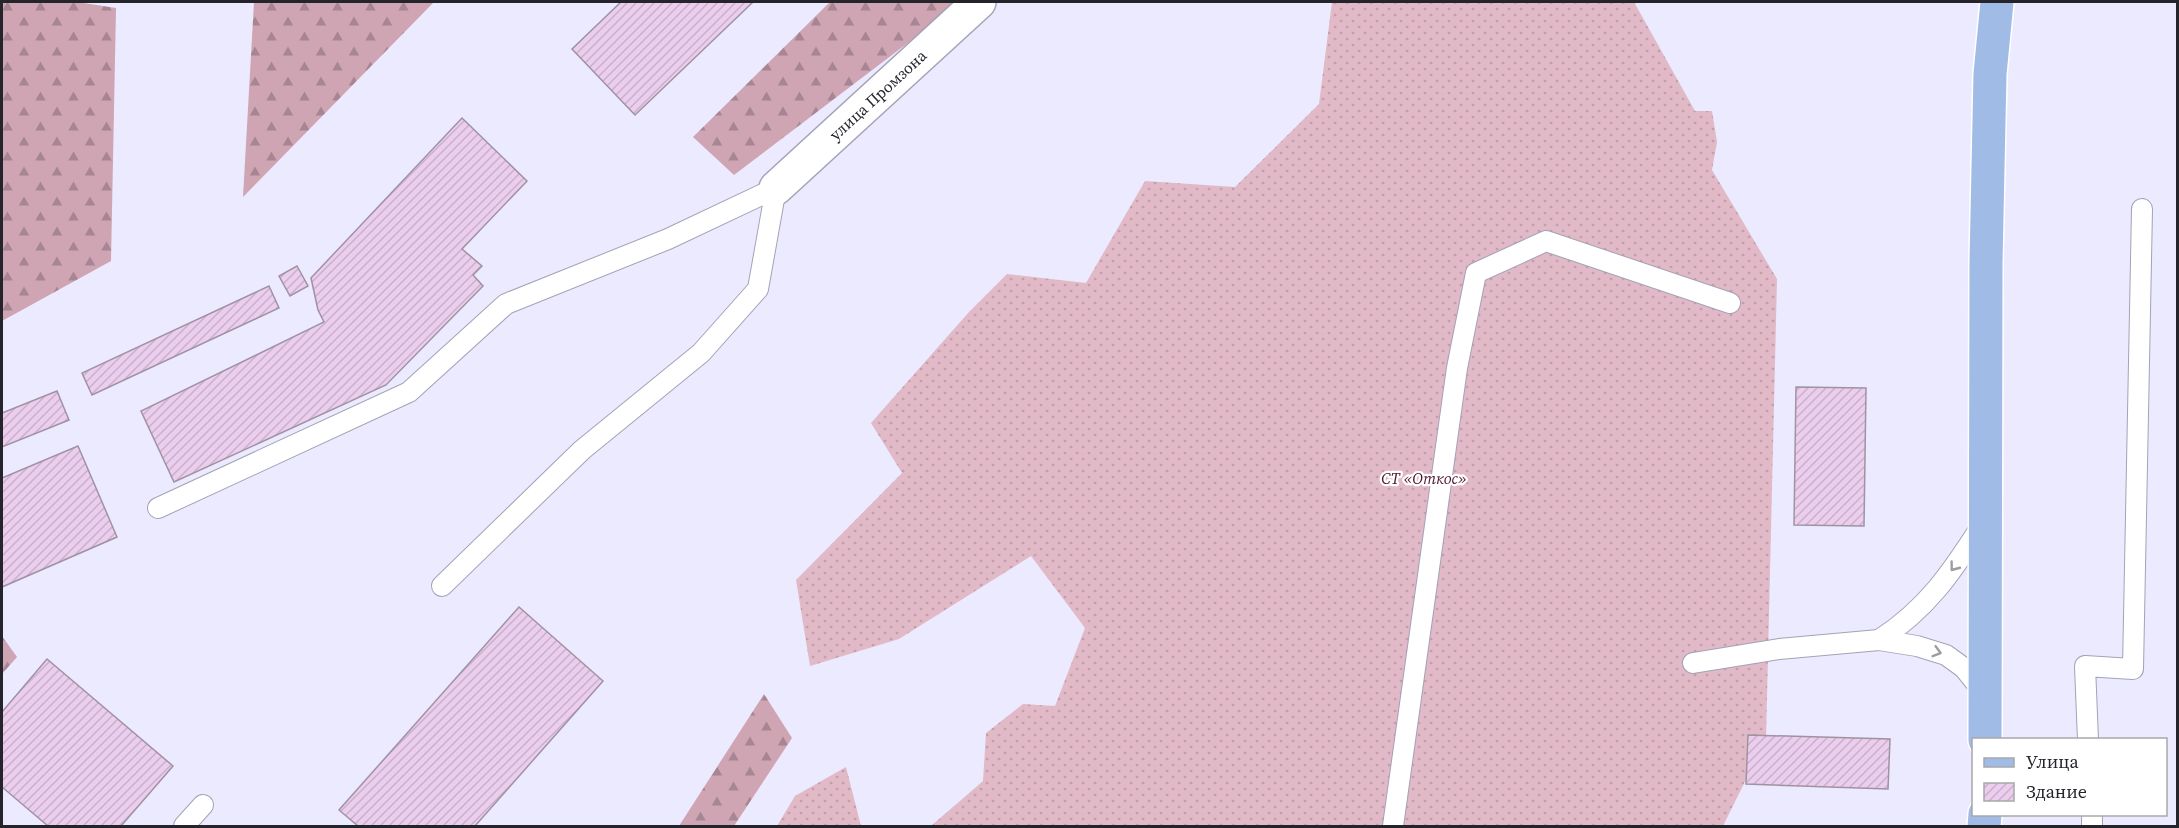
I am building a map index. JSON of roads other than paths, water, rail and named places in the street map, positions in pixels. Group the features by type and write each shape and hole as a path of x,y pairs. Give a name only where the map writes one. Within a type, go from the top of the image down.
{"main road":[{"path":"1985,738 1986,262 1990,74 1997,2"}],"street":[{"name":"улица Промзона","path":"776,188 978,2"}],"lane":[{"path":"158,508 409,392 506,304 668,239 776,188"},
{"path":"442,586 582,450 701,353 758,289 776,188"},
{"path":"2088,738 2085,666 2133,669 2142,209"},
{"path":"1393,826 1457,368 1476,273 1546,241 1730,303"},
{"path":"1879,640 1900,627 1922,607 1956,566 1986,518"},
{"path":"1693,663 1779,648 1879,640 1917,646 1946,655 1964,668 1986,694"},
{"path":"184,826 203,805"}],"park label":[{"name":"СТ «Откос»","path":"1424,478"}]}
